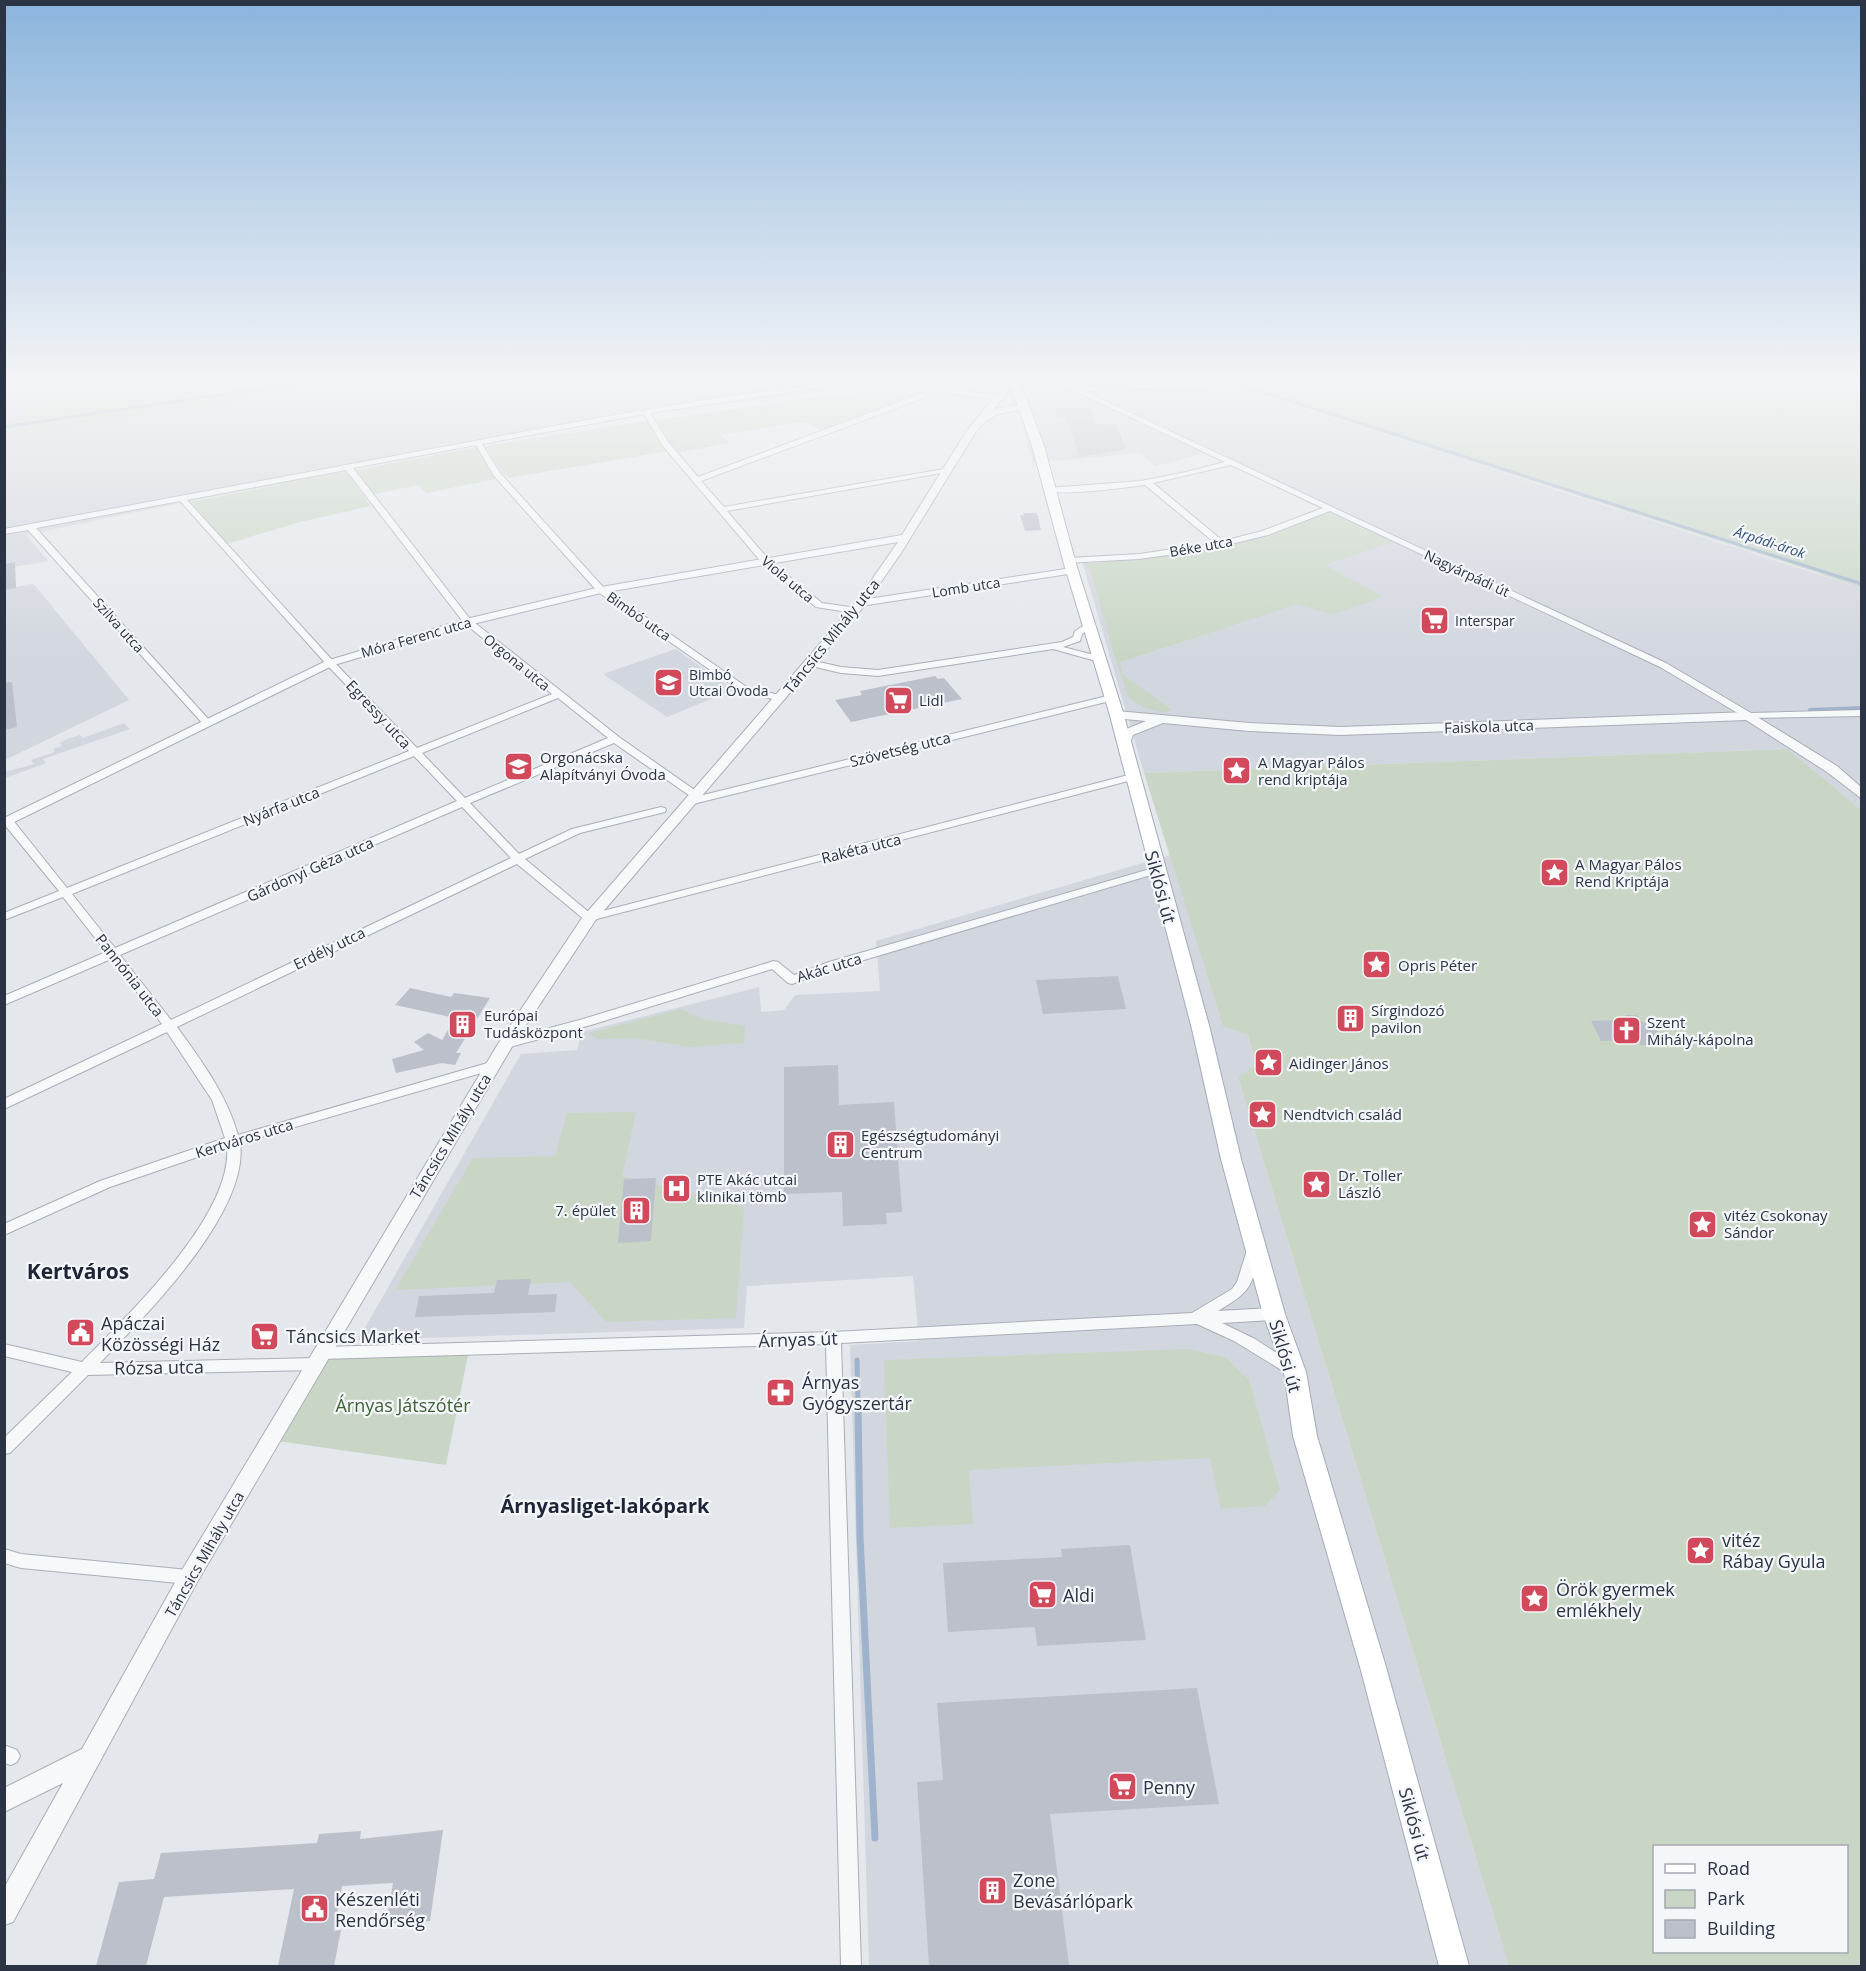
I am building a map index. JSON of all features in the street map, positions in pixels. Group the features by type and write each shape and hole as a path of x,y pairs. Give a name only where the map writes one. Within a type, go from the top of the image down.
{"main road":[{"path":"1044,472 1112,698"},
{"name":"Siklósi út","path":"1112,698 1156,870 1201,1029 1227,1141 1274,1314 1295,1372 1305,1436 1370,1656 1454,1966"}],"street":[{"path":"4,532 321,472"},
{"name":"Orgona utca","path":"352,472 467,621 558,695 692,798"},
{"name":"Bimbó utca","path":"496,472 601,590 745,690 781,698"},
{"name":"Viola utca","path":"689,472 766,562 819,605 857,607"},
{"path":"696,480 718,472"},
{"path":"721,510 936,472"},
{"name":"Táncsics Mihály utca","path":"4,1913 189,1577 491,1066 589,918 781,698 857,607 896,553 946,472"},
{"path":"1050,490 1106,488 1202,472"},
{"name":"Nagyárpádi út","path":"1250,472 1663,665 1832,769 1862,795"},
{"path":"1147,482 1220,543"},
{"name":"Egressy utca","path":"182,498 330,663 517,858 589,918"},
{"name":"Béke utca","path":"1071,566 1256,536 1329,509"},
{"name":"Szilva utca","path":"30,527 207,723"},
{"name":"Móra Ferenc utca","path":"6,822 330,663 467,621 601,590 906,537"},
{"name":"Móra Ferenc utca","path":"858,547 891,549 896,553"},
{"name":"Lomb utca","path":"857,607 1071,566"},
{"path":"810,663 841,670 878,673 1071,642 1077,639 1078,633 1089,625"},
{"path":"1026,650 1065,649 1099,659"},
{"name":"Nyárfa utca","path":"4,917 558,695"},
{"path":"1112,698 1163,719"},
{"name":"Szövetség utca","path":"692,798 1112,698"},
{"name":"Faiskola utca","path":"1117,716 1341,731 1862,713"},
{"path":"1124,745 1128,734 1163,719"},
{"name":"Gárdonyi Géza utca","path":"4,1001 615,739"},
{"name":"Rakéta utca","path":"589,918 1132,777"},
{"name":"Erdély utca","path":"4,1105 576,831 661,810"},
{"name":"Pannónia utca","path":"6,822 66,893 196,1062 219,1102 232,1140"},
{"name":"Akác utca","path":"506,1044 774,965 792,980 833,965 1156,870"},
{"name":"Kertváros utca","path":"4,1230 105,1184 232,1140 491,1066"},
{"path":"4,1448 87,1369 176,1269 206,1228 227,1186 234,1159 232,1140"},
{"path":"1194,1319 1223,1304 1240,1289 1244,1284 1255,1244"},
{"name":"Árnyas út","path":"318,1359 489,1345 833,1338 1274,1314"},
{"path":"1194,1319 1217,1326 1250,1343 1295,1372"},
{"path":"833,1338 851,1966"},
{"name":"Rózsa utca","path":"4,1350 87,1369 318,1359"},
{"path":"4,1556 21,1561 189,1577"},
{"path":"4,1801 90,1757"}],"shaded area":[{"path":"5,472 335,472 26,535 48,561 12,567 16,587 33,584 37,588 129,700 5,760"},
{"path":"1245,472 1500,472 1861,588 1861,858 1787,749 1144,773 1082,561 1128,558 1257,536 1325,511"},
{"name":"Bimbó Utcai Óvoda","path":"676,649 733,690 667,717 603,674"},
{"path":"124,723 130,729 43,759 46,763 5,778 5,772 34,764 31,760 55,752 53,749 62,746 60,743 67,739 80,735 83,738"},
{"path":"1170,855 1223,1025 1248,1035 1256,1066 1238,1077 1509,1966 869,1966 850,1345 919,1341 913,1276 747,1286 744,1328 358,1340 521,1054 577,1050 582,1032 759,987 761,1012 784,1010 795,995 880,991 876,941"}],"green space":[{"path":"347,472 371,506 300,522 227,544 191,502"},
{"path":"356,472 496,472 501,478 426,493 419,485 373,494"},
{"path":"501,472 544,472 509,478"},
{"path":"1504,472 1861,472 1861,588"},
{"path":"1329,513 1392,542 1325,565 1383,597 1332,615 1298,604 1120,662 1122,674 1172,710 1164,713 1143,707 1129,698 1114,655 1092,575 1086,564 1139,560 1260,539"},
{"path":"1787,749 1861,810 1861,1966 1509,1966 1238,1077 1256,1065 1248,1035 1223,1026 1144,773"},
{"path":"681,1009 702,1019 745,1026 744,1043 689,1047 635,1038 597,1039 589,1033"},
{"path":"636,1112 622,1176 744,1207 736,1318 606,1322 570,1282 395,1290 473,1158 555,1156 567,1113"},
{"path":"1187,1349 1225,1357 1249,1380 1280,1490 1265,1506 1221,1509 1210,1458 969,1470 973,1524 890,1528 884,1360"},
{"name":"Árnyas Játszótér","path":"469,1350 446,1465 270,1440 322,1353"}],"building":[{"path":"1023,513 1037,513 1041,530 1025,531 1020,515 1024,515"},
{"path":"15,562 16,588 4,590 4,564"},
{"name":"Lidl","path":"935,676 938,679 944,678 962,699 851,722 835,700 862,695 860,691"},
{"path":"12,682 17,727 4,730 4,683"},
{"path":"1118,976 1126,1009 1043,1014 1036,980"},
{"name":"Európai Tudásközpont","path":"410,988 451,997 454,993 490,998 456,1053 461,1053 455,1065 442,1063 396,1073 392,1059 424,1050 414,1042 428,1033 442,1040 455,1018 395,1005"},
{"name":"Szent Mihály-kápolna","path":"1625,1015 1637,1015 1640,1021 1653,1026 1658,1032 1647,1045 1641,1045 1638,1040 1601,1041 1591,1021 1627,1020"},
{"name":"Egészségtudományi Centrum","path":"838,1065 839,1105 894,1102 902,1212 886,1213 887,1224 843,1226 842,1192 784,1194 784,1067"},
{"name":"7. épület","path":"656,1178 651,1241 618,1243 624,1179"},
{"path":"531,1279 528,1295 557,1294 555,1312 415,1317 419,1296 494,1293 497,1280"},
{"name":"Aldi","path":"1130,1545 1146,1640 1037,1646 1035,1627 948,1632 943,1563 1062,1557 1061,1549"},
{"name":"Zone Bevásárlópark","path":"1197,1688 1219,1804 1050,1814 1069,1966 929,1966 917,1782 943,1780 937,1703"},
{"name":"Készenléti Rendőrség","path":"443,1830 430,1921 386,1924 393,1883 342,1886 334,1931 341,1930 334,1966 278,1966 294,1889 164,1897 146,1966 96,1966 119,1882 154,1879 161,1853 317,1843 319,1834 361,1831 360,1839"}],"waterway":[{"name":"Árpádi-árok","path":"1512,472 1862,584"},
{"path":"1810,710 1862,708"},
{"path":"857,1360 858,1407"},
{"path":"858,1405 860,1537 875,1838"}],"place":[{"name":"Interspar","path":"1434,620"},
{"name":"Bimbó Utcai Óvoda","path":"668,682"},
{"name":"Lidl","path":"898,700"},
{"name":"Orgonácska Alapítványi Óvoda","path":"519,766"},
{"name":"A Magyar Pálos rend kriptája","path":"1237,771"},
{"name":"A Magyar Pálos Rend Kriptája","path":"1554,873"},
{"name":"Opris Péter","path":"1377,965"},
{"name":"Sírgindozó pavilon","path":"1350,1019"},
{"name":"Európai Tudásközpont","path":"463,1024"},
{"name":"Szent Mihály-kápolna","path":"1626,1031"},
{"name":"Aidinger János","path":"1268,1063"},
{"name":"Nendtvich család","path":"1262,1114"},
{"name":"Egészségtudományi Centrum","path":"840,1144"},
{"name":"Dr. Toller László","path":"1317,1184"},
{"name":"PTE Akác utcai klinikai tömb","path":"676,1188"},
{"name":"7. épület","path":"637,1210"},
{"name":"vitéz Csokonay Sándor","path":"1703,1224"},
{"name":"Apáczai Közösségi Ház","path":"80,1333"},
{"name":"Táncsics Market","path":"265,1336"},
{"name":"Árnyas Gyógyszertár","path":"781,1392"},
{"name":"vitéz Rábay Gyula","path":"1701,1550"},
{"name":"Aldi","path":"1042,1595"},
{"name":"Örök gyermek emlékhely","path":"1535,1599"},
{"name":"Penny","path":"1122,1787"},
{"name":"Zone Bevásárlópark","path":"992,1890"},
{"name":"Készenléti Rendőrség","path":"314,1909"}],"district":[{"name":"Kertváros","path":"78,1271"},
{"name":"Árnyasliget-lakópark","path":"605,1505"}]}
